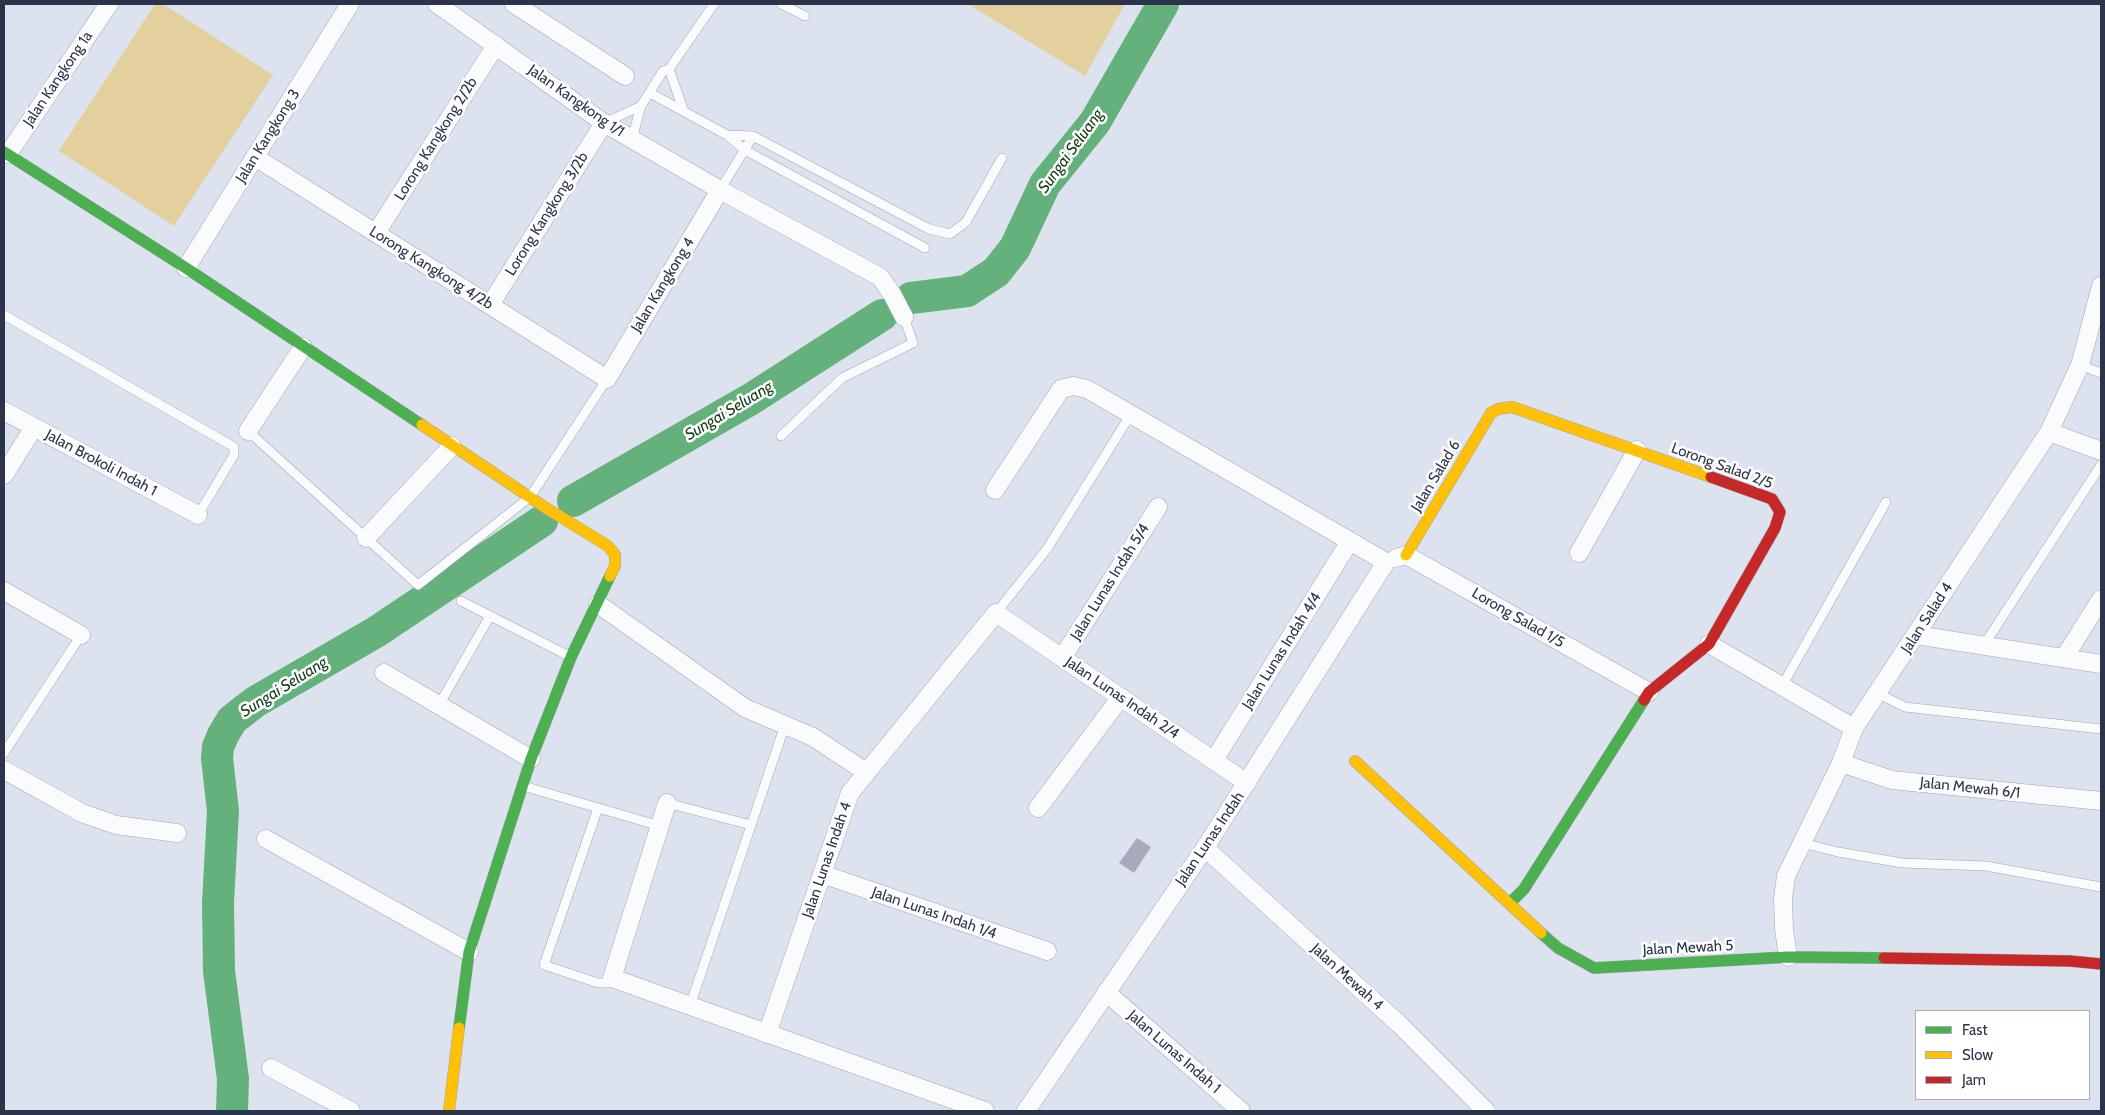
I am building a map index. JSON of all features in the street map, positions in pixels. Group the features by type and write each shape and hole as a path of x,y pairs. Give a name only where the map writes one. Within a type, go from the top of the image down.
{"street":[{"name":"Jalan Kangkong 1a","path":"6,153 109,4"},
{"name":"Jalan Kangkong 3","path":"186,268 350,4"},
{"name":"Jalan Kangkong 1/1","path":"437,4 604,122 720,190 880,277 892,294 904,317"},
{"path":"514,4 626,76"},
{"name":"Lorong Kangkong 2/2b","path":"376,233 496,45"},
{"name":"Lorong Kangkong 3/2b","path":"490,305 604,122"},
{"path":"6,153 186,268 530,498 608,546 616,555 615,566 571,657 531,759 469,952 449,1111"},
{"name":"Lorong Kangkong 4/2b","path":"255,157 607,379"},
{"name":"Jalan Kangkong 4","path":"607,379 720,190"},
{"name":"Jalan Salad 4","path":"1788,957 1784,929 1783,899 1786,876 1841,763 1854,728 2049,432 2080,365 2100,298"},
{"path":"248,432 304,347"},
{"path":"995,490 1061,388 1073,386 1087,389 1386,562 1406,554"},
{"name":"Lorong Salad 2/5","path":"1491,413 1498,409 1512,407 1772,499 1780,512 1775,528 1709,644 1649,692 1524,889 1510,903"},
{"name":"Jalan Brokoli Indah 1","path":"4,411 198,515"},
{"name":"Jalan Salad 6","path":"1406,554 1491,413"},
{"path":"4,475 34,427"},
{"path":"2049,432 2101,451"},
{"path":"366,538 452,446"},
{"path":"1579,553 1637,450"},
{"name":"Jalan Lunas Indah 5/4","path":"1062,658 1158,507"},
{"name":"Jalan Lunas Indah 4/4","path":"1214,760 1350,541"},
{"name":"Lorong Salad 1/5","path":"1406,554 1649,692"},
{"name":"Jalan Lunas Indah","path":"1026,1111 1205,848 1386,562"},
{"path":"4,591 81,635"},
{"path":"2064,658 2101,599"},
{"path":"598,604 745,708 813,737 866,772"},
{"name":"Jalan Lunas Indah 2/4","path":"996,613 1247,783"},
{"name":"Jalan Lunas Indah 4","path":"767,1034 850,793 996,613"},
{"path":"1916,635 2101,664"},
{"path":"1709,644 1854,728"},
{"path":"384,673 531,759"},
{"path":"1038,808 1121,697"},
{"name":"Jalan Mewah 5","path":"1356,761 1558,948 1594,968 1788,957 2070,961 2101,964"},
{"name":"Jalan Mewah 6/1","path":"1841,763 1892,780 2101,801"},
{"path":"4,770 82,813 116,824 178,833"},
{"path":"668,803 612,978 985,1111"},
{"path":"266,839 469,952"},
{"name":"Jalan Mewah 4","path":"1205,848 1399,1024 1486,1111"},
{"name":"Jalan Lunas Indah 1/4","path":"822,874 1046,952"},
{"name":"Jalan Lunas Indah 1","path":"1106,992 1241,1111"},
{"path":"271,1068 351,1111"}],"lane":[{"path":"632,139 641,106 663,72 669,69 714,4"},
{"path":"781,4 805,16"},
{"path":"669,69 684,112"},
{"path":"650,93 727,135 744,150 925,248"},
{"path":"604,122 641,106"},
{"path":"727,135 753,136 929,229 950,234 966,222 1002,158"},
{"path":"720,190 753,136"},
{"path":"4,315 234,446 234,455 198,515"},
{"path":"781,436 842,378 913,343 904,317"},
{"path":"2080,365 2101,373"},
{"path":"248,432 418,585 530,498 607,379"},
{"path":"996,613 1047,549 1131,414"},
{"path":"1984,645 2101,465"},
{"path":"1782,686 1886,502"},
{"path":"461,601 571,657"},
{"path":"439,705 490,616"},
{"path":"4,752 81,635"},
{"path":"1877,693 1905,707 2101,730"},
{"path":"690,1006 784,725"},
{"path":"522,786 660,826"},
{"path":"668,803 751,826"},
{"path":"598,808 544,964 598,983 609,983 612,978"},
{"path":"1802,843 1902,863 1986,866 2101,887"}],"shaded area":[{"path":"155,4 163,4 273,75 174,226 59,151"},
{"path":"968,4 1125,4 1085,76"}],"building":[{"path":"1137,838 1151,847 1134,873 1119,863"}],"waterway":[{"name":"Sungai Seluang","path":"911,298 967,291 996,272 1015,248 1045,184 1095,122 1163,4"},
{"name":"Sungai Seluang","path":"573,501 751,399 882,315"},
{"name":"Sungai Seluang","path":"232,1111 233,1079 219,971 218,903 223,811 217,758 218,747 223,735 232,720 255,702 376,632 542,521"}],"traffic: fast":[{"path":"4,152 186,268 422,425"},
{"path":"459,1028 469,952 531,759 571,657 610,576"},
{"path":"1510,903 1524,889 1644,700"},
{"path":"1541,933 1558,948 1594,968 1788,957 1884,958"}],"traffic: slow":[{"path":"1406,555 1491,413 1498,409 1512,407 1711,477"},
{"path":"422,425 543,506 608,546 615,555 615,566 610,576"},
{"path":"1355,761 1541,933"},
{"path":"449,1111 459,1028"}],"traffic: jam":[{"path":"1644,700 1649,692 1709,644 1775,528 1780,512 1772,499 1711,477"},
{"path":"1884,958 2070,961 2101,964"}]}
